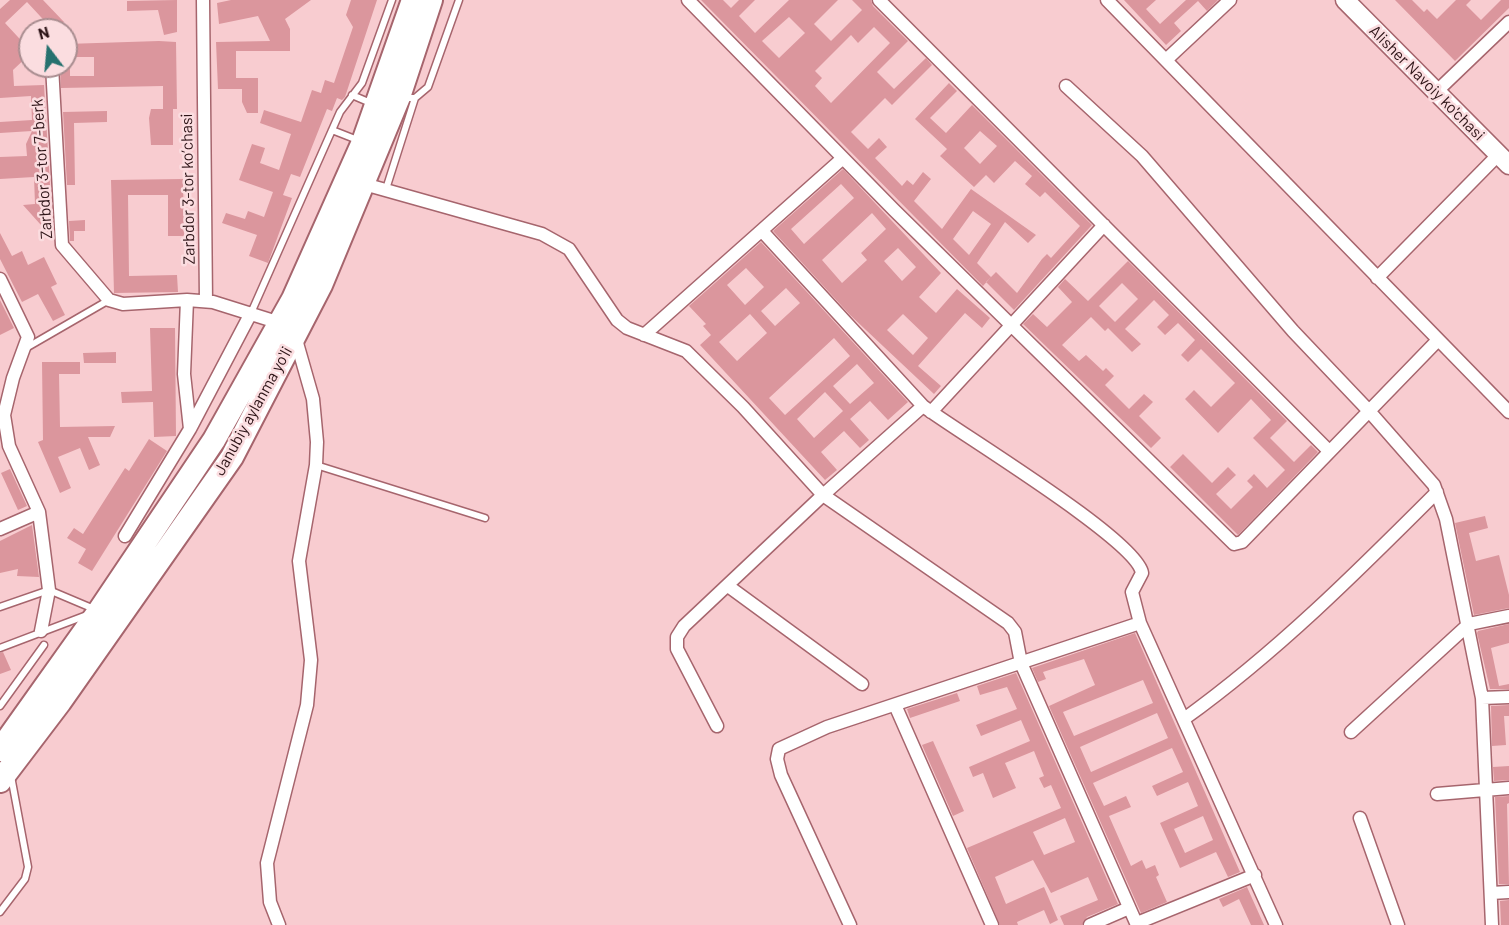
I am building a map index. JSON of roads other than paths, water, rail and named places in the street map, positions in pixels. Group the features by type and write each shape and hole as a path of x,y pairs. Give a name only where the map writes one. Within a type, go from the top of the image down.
{"highway":[{"name":"Janubiy aylanma yoʻli","path":"4,756 287,329 321,285 364,183 407,98 431,0"},
{"name":"Janubiy aylanma yoʻli","path":"4,756 60,702 231,457 287,329 293,299 363,142 376,105 386,48 401,6"}],"main road":[{"name":"Alisher Navoiy ko'chasi","path":"1345,0 1504,159"}],"street":[{"name":"Zarbdor 3-tor koʼchasi","path":"203,0 206,301"},
{"path":"688,0 843,158 1234,544 1242,542 1438,340"},
{"path":"879,0 1329,451"},
{"path":"1107,0 1509,412"},
{"path":"1166,60 1230,0"},
{"path":"1436,92 1509,22"},
{"name":"Zarbdor 3-tor 7-berk","path":"53,78 62,245 109,300"},
{"path":"1066,86 1142,156 1293,331 1430,479 1437,492 1446,519 1469,624 1482,698 1492,925"},
{"path":"644,335 843,158"},
{"path":"1377,278 1504,159"},
{"path":"364,183 542,234 569,249 618,320 627,328 673,344 698,361 823,495 999,615 1015,632 1022,663 1137,924 1255,875"},
{"path":"717,726 677,649 677,638 684,626 823,495 927,409 1011,325 1104,225"},
{"path":"762,231 927,409 1046,487 1131,555 1142,573 1132,592 1140,623 1276,925"},
{"path":"0,279 28,337 26,349 13,378 2,416 9,446 39,512 49,590 41,631"},
{"path":"109,300 123,304 206,301 251,313 287,329 313,399 316,465 298,561 311,660 307,705 267,863 270,902 279,925"},
{"path":"187,300 184,374 190,429"},
{"path":"124,536 190,429 251,313"},
{"path":"1184,719 1240,679 1314,614 1437,492"},
{"path":"0,529 39,512"},
{"path":"728,586 862,684"},
{"path":"1351,732 1469,624 1509,616"},
{"path":"850,925 781,775 778,753 783,745 1140,623"},
{"path":"1482,698 1509,697"},
{"path":"895,705 992,925"},
{"path":"1437,794 1509,788"},
{"path":"1360,818 1398,925"},
{"path":"1491,893 1509,892"},
{"path":"1090,925 1129,908"}],"lane":[{"path":"386,189 407,98 428,87 459,0"},
{"path":"251,313 345,103 386,48"},
{"path":"352,95 376,105"},
{"path":"332,130 363,142"},
{"path":"26,349 109,300"},
{"path":"316,465 485,518"},
{"path":"0,607 49,590 99,611"},
{"path":"0,648 99,611"},
{"path":"0,706 44,645"},
{"path":"0,912 25,879 28,867 4,756"}]}
